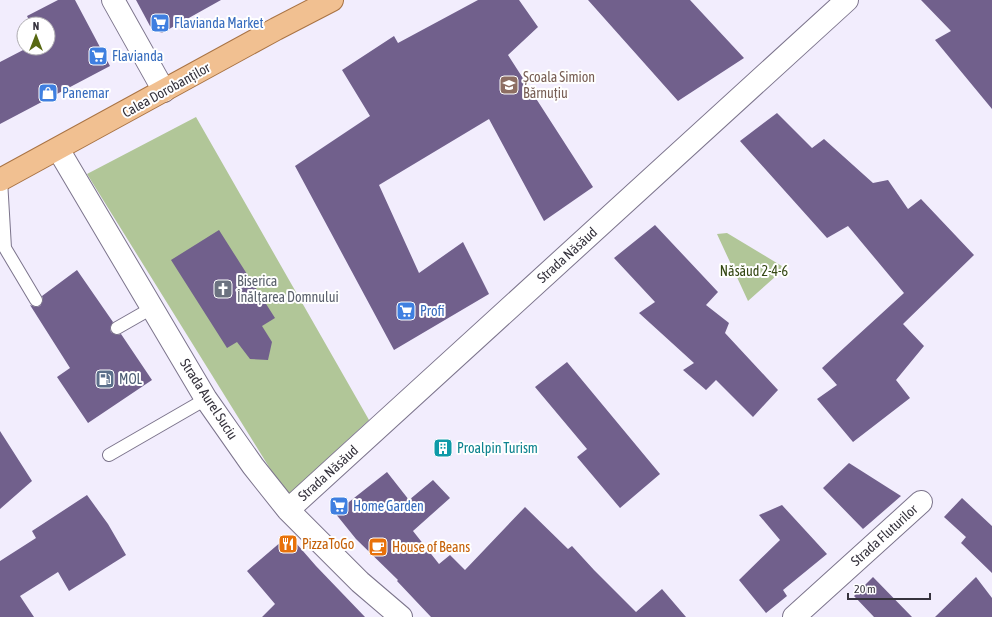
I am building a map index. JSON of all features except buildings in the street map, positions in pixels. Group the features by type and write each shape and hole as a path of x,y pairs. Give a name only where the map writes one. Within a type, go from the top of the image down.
{"main road":[{"name":"Calea Dorobanților","path":"0,180 332,0"}],"street":[{"path":"113,0 164,91"},
{"name":"Strada Năsăud","path":"288,510 847,0"},
{"name":"Strada Aurel Suciu","path":"58,149 146,312 253,466 288,510 360,582 401,617"},
{"name":"Strada Fluturilor","path":"794,617 921,502"}],"lane":[{"path":"0,180 2,246 36,300"},
{"path":"117,328 146,312"},
{"path":"109,455 206,399"}],"green space":[{"path":"196,117 369,420 287,496 87,174"},
{"name":"Năsăud 2-4-6","path":"727,233 785,268 748,301 717,234"}],"place":[{"name":"Flavianda Market","path":"160,23"},
{"name":"Flavianda","path":"98,56"},
{"name":"Școala Simion Bărnuțiu","path":"509,85"},
{"name":"Panemar","path":"48,93"},
{"name":"Biserica Înălțarea Domnului","path":"223,289"},
{"name":"Profi","path":"406,311"},
{"name":"MOL","path":"105,379"},
{"name":"Proalpin Turism","path":"443,448"},
{"name":"Home Garden","path":"339,506"},
{"name":"PizzaToGo","path":"288,544"},
{"name":"House of Beans","path":"378,547"}]}
